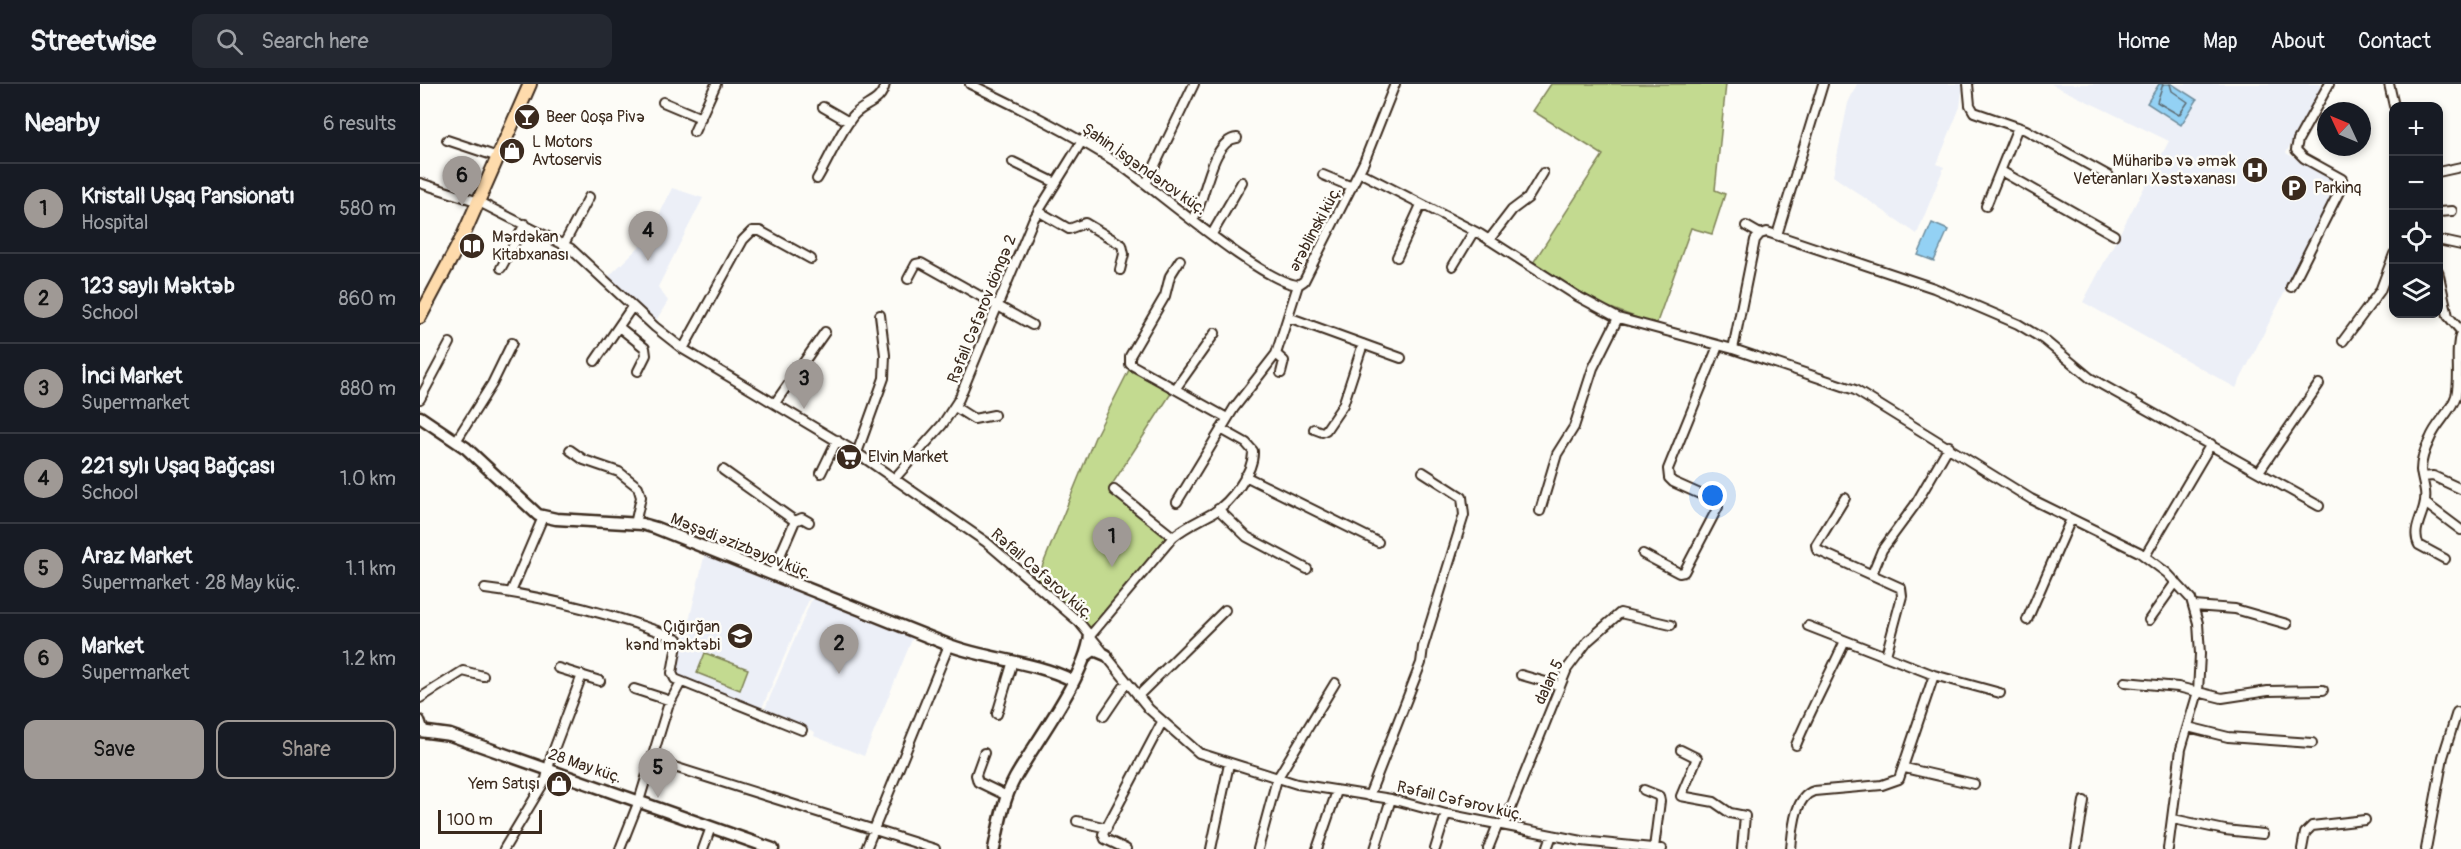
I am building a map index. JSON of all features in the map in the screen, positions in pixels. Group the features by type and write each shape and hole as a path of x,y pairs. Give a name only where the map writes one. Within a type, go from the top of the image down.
{"main road":[{"path":"420,317 479,202 530,84"}],"street":[{"path":"694,132 716,84"},
{"path":"817,179 849,122 860,110 878,100 885,84"},
{"name":"Şahin İsgəndərov küç.","path":"970,84 1082,141 1270,273 1298,285"},
{"path":"1146,184 1194,84"},
{"name":"Ərəblinski küç.","path":"1177,502 1227,418 1276,354 1298,285 1304,280 1352,187 1395,84"},
{"path":"1777,235 1823,84"},
{"path":"1968,84 1970,105 1974,112 2018,127 2109,176"},
{"path":"2291,287 2343,184 2342,179 2304,158 2296,150 2298,140 2329,84"},
{"path":"2389,84 2393,102"},
{"path":"663,102 701,118"},
{"path":"823,106 849,122"},
{"path":"1986,206 2018,127"},
{"path":"1193,220 1200,207 1218,152 1227,141 1238,138"},
{"path":"447,140 498,157"},
{"name":"Rəfail Cəfərov döngə 2","path":"895,477 955,407 1038,211 1054,182 1082,141"},
{"path":"1013,162 1054,182"},
{"path":"2443,171 2461,167"},
{"path":"2001,171 2114,235"},
{"path":"1359,172 1474,231 1582,300 1618,318 1733,349 1849,387 1949,446 2031,499 2145,556 2176,582 2194,606 2200,636 2198,692 2181,749 2168,849"},
{"path":"1489,240 1512,210 1528,198 1543,173"},
{"path":"1323,175 1352,187"},
{"path":"1212,234 1242,182"},
{"name":"Rəfail Cəfərov küç.","path":"420,183 479,202 564,244 632,307 683,349 895,477 1013,564 1079,622 1138,696 1191,748 1229,764 1277,779 1391,799 1446,814 1598,845 1658,848"},
{"path":"564,244 590,198"},
{"path":"1397,257 1421,205"},
{"path":"1038,211 1069,230 1081,224 1091,225 1122,245 1124,254 1120,270"},
{"path":"2443,212 2452,211"},
{"path":"501,268 525,224"},
{"path":"1746,225 1760,234 1777,235 1934,288 2012,321 2043,339 2090,378 2260,470 2319,506"},
{"path":"683,349 743,240 752,231 760,231 811,258"},
{"path":"1453,266 1474,231"},
{"path":"1733,349 1753,245 1760,234"},
{"path":"2443,241 2461,245"},
{"path":"1180,260 1170,276 1165,296 1129,360 1133,368 1176,388 1227,418"},
{"path":"908,279 916,264 921,262 1032,325"},
{"path":"2343,341 2380,291 2390,264"},
{"path":"2443,291 2448,316 2461,332 2457,350 2459,382 2456,396 2429,440 2422,465 2425,503 2416,540 2424,549 2445,559"},
{"path":"595,362 632,307"},
{"path":"857,453 884,378 885,355 880,315"},
{"path":"1288,317 1401,358"},
{"path":"1540,511 1557,454 1576,420 1593,368 1618,318"},
{"path":"619,327 646,351 638,371"},
{"path":"775,403 825,332"},
{"path":"1176,388 1215,333"},
{"path":"420,399 450,343"},
{"path":"456,441 488,391 512,343"},
{"path":"1314,429 1322,432 1326,430 1344,405 1363,344"},
{"path":"1643,554 1679,573 1684,572 1718,507 1711,499 1673,482 1669,478 1668,469 1718,345"},
{"path":"1276,354 1284,361 1281,372"},
{"path":"2260,470 2319,384"},
{"path":"955,407 974,419 994,415"},
{"path":"420,417 456,441 543,517 512,592"},
{"path":"994,849 1007,796 1072,680 1084,656 1090,636 1173,537 1189,524 1218,509 1245,476 1253,451 1246,442 1221,429"},
{"path":"821,473 837,440"},
{"path":"2145,556 2211,444"},
{"path":"1872,574 1882,550 1915,505 1949,446"},
{"path":"570,450 584,460 619,472 638,487 641,497 634,524"},
{"path":"723,470 795,520"},
{"path":"1369,796 1421,663 1423,647 1464,515 1462,497 1423,472"},
{"path":"1245,476 1378,542"},
{"path":"2423,477 2433,476 2461,489"},
{"path":"1114,490 1173,537"},
{"path":"1845,498 1816,545 1817,550 1898,585 1903,592 1886,655"},
{"path":"2425,503 2461,530"},
{"path":"1218,509 1247,537 1307,569"},
{"name":"Məşədi Əzizbəyov küç.","path":"543,517 634,524 656,528 949,645 988,657 1048,669 1072,680"},
{"path":"795,520 802,518 809,522"},
{"path":"2027,620 2071,519"},
{"path":"772,574 795,520"},
{"path":"2149,620 2176,582"},
{"path":"485,589 512,592 627,621 678,639 672,673 675,679 802,730"},
{"path":"2194,606 2235,609 2287,624"},
{"path":"1138,696 1225,610"},
{"name":"dalan 5","path":"1488,849 1568,669 1588,641 1613,617 1625,613 1671,626"},
{"path":"1808,626 1934,675 2000,693"},
{"path":"1796,745 1817,694 1828,679 1845,641"},
{"path":"866,849 949,645"},
{"path":"1084,656 1094,650 1106,655"},
{"path":"997,714 1013,661"},
{"path":"558,668 600,681"},
{"path":"420,698 463,671 483,676"},
{"path":"504,849 544,783 551,757 582,675"},
{"path":"1521,675 1560,686"},
{"path":"1791,849 1799,804 1806,794 1814,790 1891,784 1899,779 1905,768 1934,675"},
{"path":"620,849 639,801 671,700 681,682"},
{"path":"1104,716 1127,682"},
{"path":"2125,682 2178,687 2222,698 2268,691 2323,690"},
{"path":"1258,849 1277,779 1335,683"},
{"path":"634,689 671,700"},
{"path":"2426,849 2443,758 2457,712"},
{"path":"1126,849 1105,839 1107,828 1162,722"},
{"name":"28 May küç.","path":"421,727 549,769 773,849"},
{"path":"2188,727 2228,737 2312,742"},
{"path":"1681,750 1697,758 1681,795 1714,802 1730,813 1745,816 1742,849"},
{"path":"984,753 976,775 978,782 1007,796"},
{"path":"652,760 935,849"},
{"path":"1211,849 1229,764"},
{"path":"1905,768 1974,784"},
{"path":"1644,790 1655,794 1660,801 1658,848"},
{"path":"1317,849 1337,791"},
{"path":"1374,849 1391,799"},
{"path":"2076,849 2084,801"},
{"path":"1435,849 1446,814"},
{"path":"2173,819 2225,830 2263,834"},
{"path":"2302,849 2305,833 2312,825 2365,820"},
{"path":"1077,821 1107,828"},
{"path":"703,849 711,827"},
{"path":"1547,849 1551,835"}],"shaded area":[{"path":"1857,84 1963,84 1960,107 1937,164 1944,167 1917,234 1833,176 1848,103"},
{"path":"2051,84 2323,84 2286,153 2340,183 2236,388 2083,302 2169,141"},
{"path":"672,188 703,198 658,287 668,301 655,322 608,277 642,244 645,245"},
{"name":"Çığırğan kənd məktəbi","path":"705,553 811,595 761,710 676,676"},
{"path":"813,596 913,637 864,756 814,736 815,732 764,711"}],"green space":[{"path":"1551,84 1726,84 1715,190 1725,194 1712,234 1691,228 1656,325 1600,304 1533,263 1603,155 1533,111"},
{"path":"1129,370 1172,392 1109,489 1167,537 1091,630 1037,579 1095,437"},
{"path":"705,653 748,669 740,690 697,673"}],"water":[{"path":"2159,84 2172,84 2197,100 2181,125 2147,103"},
{"path":"1932,223 1948,230 1934,261 1918,255"}],"place":[{"name":"Beer Qoşa Pivə","path":"527,117"},
{"name":"L Motors Avtoservis","path":"512,151"},
{"name":"Müharibə və Əmək Veteranları Xəstəxanası","path":"2255,170"},
{"name":"Parkinq","path":"2294,188"},
{"name":"Market","path":"462,206"},
{"name":"Mərdəkan Kitabxanası","path":"472,246"},
{"name":"221 sylı Uşaq Bağçası","path":"648,261"},
{"name":"İnci Market","path":"804,409"},
{"name":"Elvin Market","path":"849,457"},
{"name":"Kristall Uşaq Pansionatı","path":"1112,567"},
{"name":"Çığırğan kənd məktəbi","path":"740,636"},
{"name":"123 saylı Məktəb","path":"839,674"},
{"name":"Yem Satışı","path":"559,784"},
{"name":"Araz Market","path":"658,798"}]}
